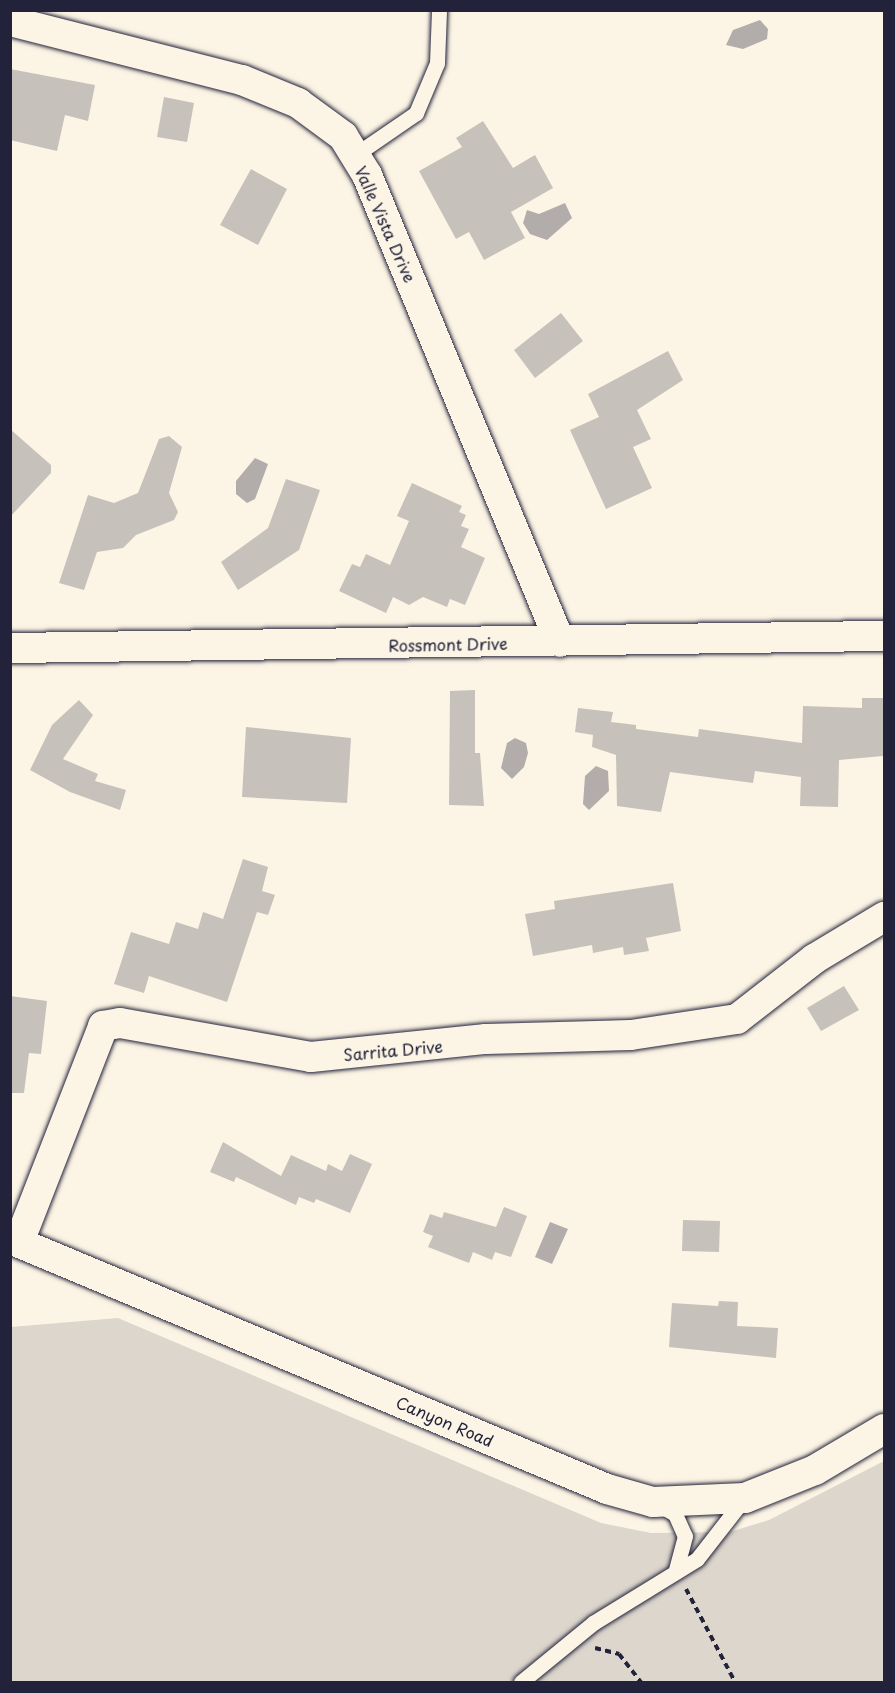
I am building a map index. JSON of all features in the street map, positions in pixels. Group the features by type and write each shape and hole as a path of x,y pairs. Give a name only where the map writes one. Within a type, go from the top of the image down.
{"street":[{"name":"Valle Vista Drive","path":"10,21 242,80 322,118 355,155 560,642"},
{"name":"Rossmont Drive","path":"10,648 885,636"},
{"name":"Sarrita Drive","path":"15,1240 103,1026 120,1023 311,1057 486,1039 631,1035 737,1019 813,959 885,917"},
{"name":"Canyon Road","path":"15,1240 586,1480 653,1502 745,1498 815,1470 885,1429"}],"lane":[{"path":"355,155 416,113 436,63 439,10"},
{"path":"521,1683 593,1623 707,1548 745,1498"},
{"path":"653,1502 675,1514 685,1536 676,1570"}],"path":[{"path":"676,1570 735,1683"},
{"path":"588,1652 595,1648 619,1654 642,1683"}],"shaded area":[{"path":"760,20 768,29 767,39 743,49 726,45 733,30"},
{"path":"565,203 572,218 547,240 530,234 523,223 527,210 539,214"},
{"path":"255,458 268,464 255,499 247,503 236,494 236,481"},
{"path":"515,738 526,743 528,753 524,767 512,779 501,768 507,743"},
{"path":"596,766 608,771 609,791 589,810 583,804 585,776"},
{"path":"550,1222 568,1229 552,1264 535,1257"},
{"path":"118,1318 601,1523 651,1533 730,1532 769,1520 884,1461 884,1682 11,1682 11,1327"}],"building":[{"path":"10,69 95,85 88,121 65,115 57,151 10,140"},
{"path":"164,97 194,103 187,142 157,137"},
{"path":"483,121 513,168 535,155 553,188 511,212 525,238 484,260 469,232 456,239 419,171 462,147 456,138"},
{"path":"251,169 287,189 258,245 220,225"},
{"path":"561,313 583,341 535,378 514,350"},
{"path":"668,351 683,380 637,410 651,439 633,447 652,488 606,509 570,430 599,417 588,394"},
{"path":"10,429 51,465 51,473 10,517"},
{"path":"169,436 182,447 169,493 178,512 174,520 136,535 123,548 97,552 84,590 59,583 88,495 114,503 138,493 159,439"},
{"path":"286,479 320,490 299,550 238,590 221,562 268,528"},
{"path":"412,483 462,506 459,512 466,515 461,526 469,529 461,547 485,558 465,605 450,599 447,607 423,597 409,605 393,597 386,613 339,591 352,564 360,567 366,554 390,565 409,521 397,516"},
{"path":"475,690 475,753 480,753 484,806 449,805 450,691"},
{"path":"862,698 884,698 883,756 839,760 838,807 800,806 801,777 755,771 753,783 670,772 661,812 617,806 616,755 592,747 593,735 575,732 578,708 613,712 611,722 636,725 636,729 698,737 699,729 802,743 803,706 862,708"},
{"path":"79,700 93,715 63,759 98,774 95,781 126,790 120,810 70,792 30,770 52,725"},
{"path":"246,727 351,738 347,803 242,797"},
{"path":"243,859 268,867 262,891 275,895 268,915 257,912 227,1002 149,976 144,993 114,984 131,932 169,944 176,922 198,929 203,912 223,919"},
{"path":"673,883 681,931 646,938 649,951 624,955 623,947 593,953 592,945 533,956 525,914 555,909 554,901"},
{"path":"844,986 859,1010 821,1031 807,1008"},
{"path":"10,996 47,1001 41,1054 29,1053 24,1093 10,1093"},
{"path":"223,1142 281,1176 291,1155 326,1171 328,1164 342,1171 350,1154 372,1164 350,1213 316,1199 314,1203 299,1197 296,1205 236,1177 234,1182 210,1172"},
{"path":"504,1207 527,1216 511,1257 495,1252 492,1260 473,1252 469,1263 428,1247 433,1236 423,1232 430,1214 442,1218 444,1212 496,1227"},
{"path":"683,1220 720,1221 719,1252 682,1251"},
{"path":"719,1301 738,1302 737,1326 778,1328 776,1358 669,1347 672,1303 718,1306"}]}
